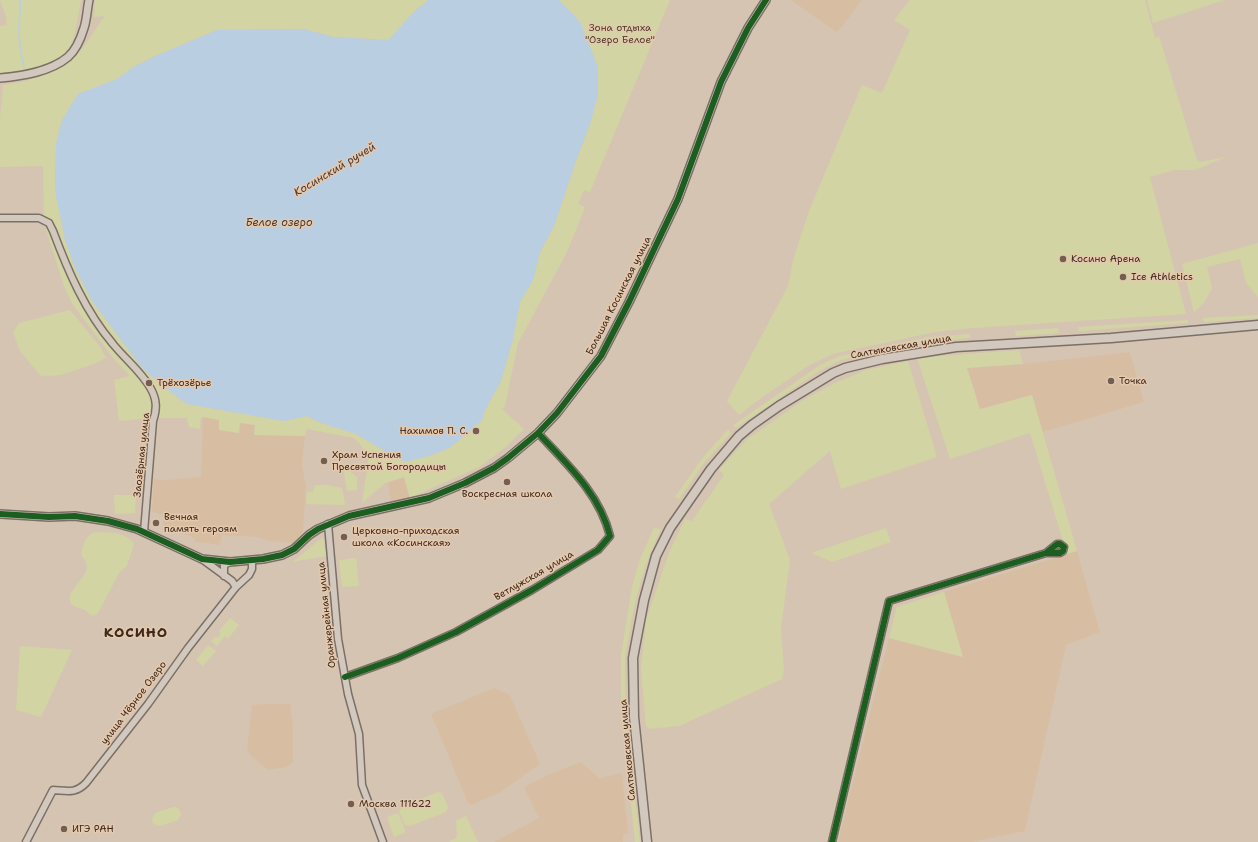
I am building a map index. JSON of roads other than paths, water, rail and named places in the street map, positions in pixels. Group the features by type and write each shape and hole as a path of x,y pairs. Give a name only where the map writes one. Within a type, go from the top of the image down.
{"main road":[{"name":"Салтыковская улица","path":"647,842 634,718 633,658 644,600 656,556 670,528 711,469 739,436 752,425 784,403 833,374 845,368 882,359 928,350 956,347 1118,338 1258,325"}],"street":[{"path":"0,78 43,70 57,65 68,57 74,50 84,26 89,0"},
{"name":"Большая Косинская улица","path":"0,514 49,517 75,516 108,521 144,532 202,558 230,562 252,561 272,558 288,552 294,549 313,532 328,524 349,516 429,498 494,468 538,432 557,413 601,356 632,296 678,199 721,82 748,28 766,0"},
{"name":"Заозёрная улица","path":"0,218 39,218 48,223 53,231 76,286 95,319 113,344 150,387 157,411 154,421 144,532"},
{"name":"Ветлужская улица","path":"345,677 398,658 456,632 532,590 598,550 610,536 607,524 600,509 582,480 538,432"},
{"name":"Оранжерейная улица","path":"328,524 338,640 348,694 359,734 362,785 383,842"},
{"path":"832,842 889,601 1046,553"},
{"path":"202,558 232,581 236,587"},
{"name":"улица Чёрное Озеро","path":"26,842 53,790 75,791 86,782 137,718 188,648 236,587 249,575 252,569 252,561"},
{"path":"224,576 224,566 230,562"}],"water":[{"name":"Белое озеро","path":"428,0 559,0 580,22 598,67 598,95 591,121 554,226 540,252 533,280 520,302 513,339 501,381 485,410 482,420 451,447 429,456 405,462 356,434 319,422 307,416 284,421 187,404 143,369 92,301 75,268 65,240 55,190 56,144 62,120 78,94 117,79 132,68 153,57 217,30 304,29 333,37 388,40 414,12"}],"waterway":[{"name":"Косинский ручей","path":"20,0 19,38 24,67"}],"place":[{"name":"Косино Арена","path":"1063,259"},
{"name":"Ice Athletics","path":"1123,277"},
{"name":"Точка","path":"1111,381"},
{"name":"Трёхозёрье","path":"149,383"},
{"name":"Нахимов П. С.","path":"476,431"},
{"name":"Храм Успения Пресвятой Богородицы","path":"324,461"},
{"name":"Воскресная школа","path":"507,482"},
{"name":"Вечная память героям","path":"156,523"},
{"name":"Церковно-приходская школа «Косинская»","path":"344,537"},
{"name":"Москва 111622","path":"351,804"},
{"name":"ИГЭ РАН","path":"64,829"}],"district":[{"name":"КОСИНО","path":"136,633"}],"park label":[{"name":"Зона отдыха \"Озеро Белое\"","path":"620,34"}]}
